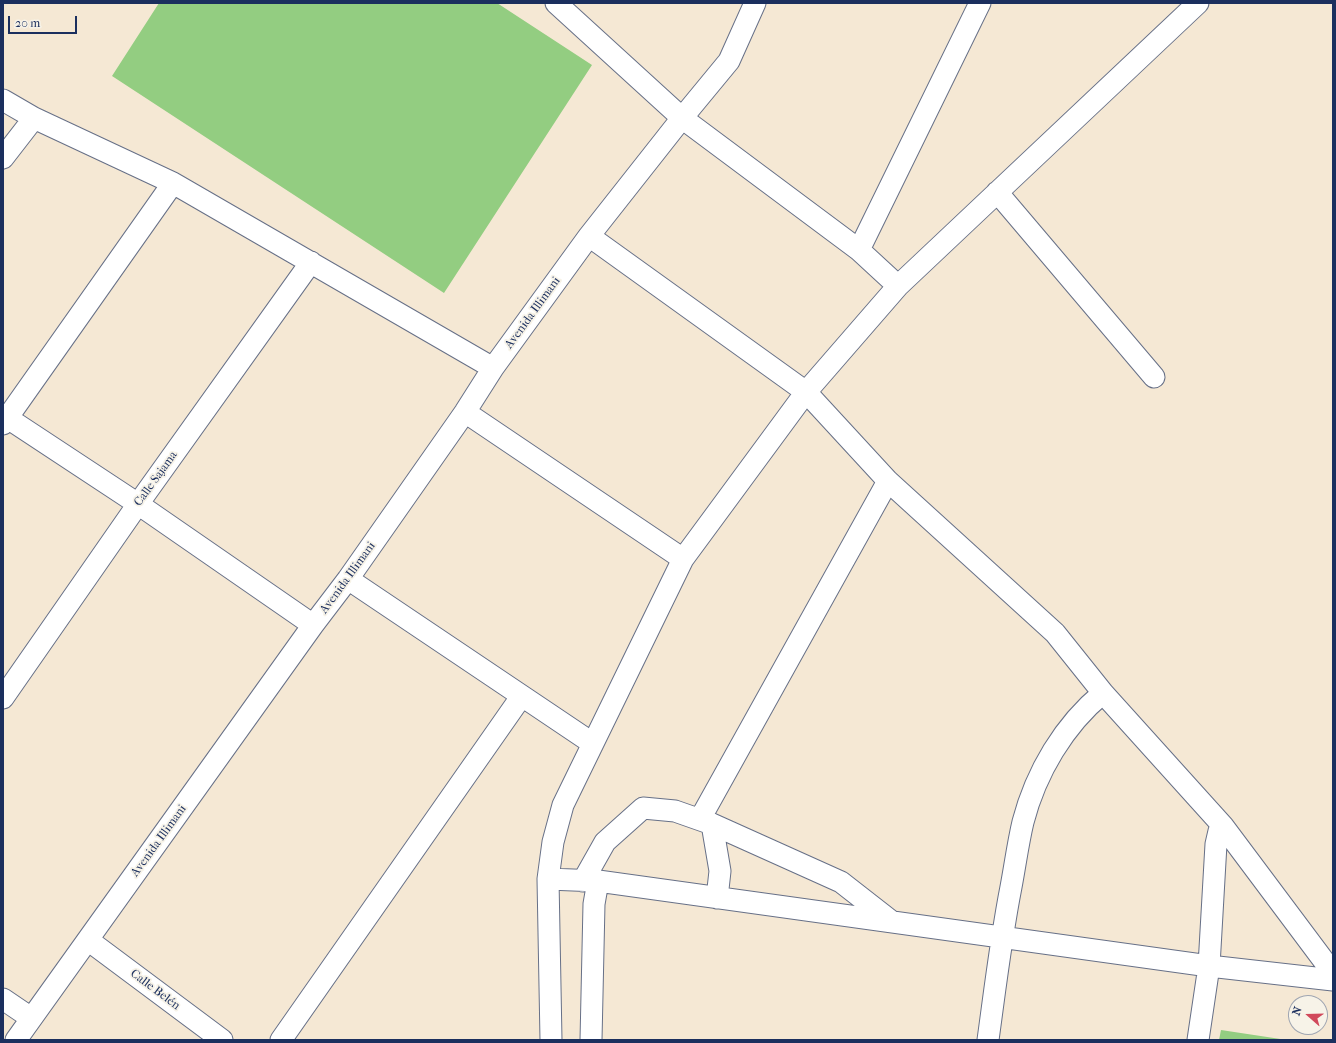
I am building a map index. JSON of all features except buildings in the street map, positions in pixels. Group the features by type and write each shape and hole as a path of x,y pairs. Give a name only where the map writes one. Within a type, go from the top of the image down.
{"street":[{"path":"556,3 682,118 859,250 898,286"},
{"name":"Avenida Illimani","path":"16,1040 313,625 348,579 465,412 493,368 589,236 729,61 755,3"},
{"path":"859,250 980,3"},
{"path":"551,1040 548,879 553,842 563,805 683,559 806,392 898,286 996,192 1148,52 1198,3"},
{"path":"3,100 34,118 173,184 493,368"},
{"path":"3,158 34,118"},
{"path":"173,184 4,419 138,504 313,625"},
{"path":"996,192 1154,377"},
{"path":"589,236 806,392 888,481 1055,633 1103,693 1223,826 1333,973"},
{"name":"Calle Sajama","path":"3,698 138,504 311,262"},
{"path":"465,412 683,559"},
{"path":"717,898 720,871 706,822 888,481"},
{"path":"348,579 592,743"},
{"path":"988,1040 1002,937 1023,822 1032,793 1045,766 1069,727 1091,703 1103,693"},
{"path":"281,1040 521,696"},
{"path":"591,1040 594,904 590,881 605,842 643,808 675,810 706,822 840,882 891,922"},
{"path":"1198,1040 1209,966 1216,844 1223,826"},
{"path":"548,879 590,881 1209,966 1333,980"},
{"name":"Calle Belén","path":"88,940 222,1040"},
{"path":"3,999 31,1018"},
{"path":"535,1040 551,1017"}],"green space":[{"path":"159,3 497,3 592,65 444,293 112,76"},
{"path":"1221,1030 1287,1040 1219,1040"}]}
